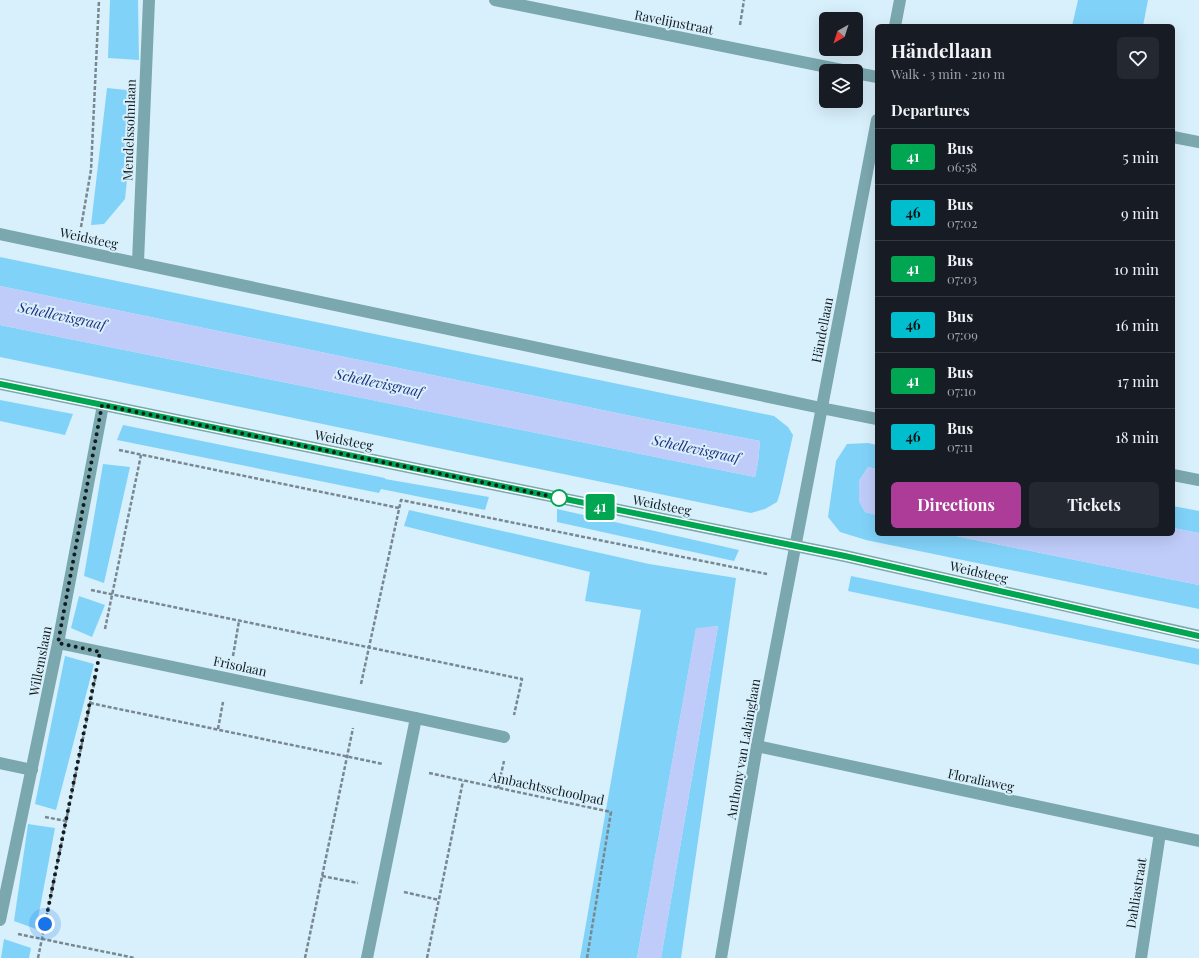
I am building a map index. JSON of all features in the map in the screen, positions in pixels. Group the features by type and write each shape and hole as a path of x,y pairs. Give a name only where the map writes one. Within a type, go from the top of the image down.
{"street":[{"name":"Mendelssohnlaan","path":"138,262 149,0"},
{"name":"Ravelijnstraat","path":"495,0 819,65"},
{"path":"895,24 900,0"},
{"path":"863,74 875,77"},
{"name":"Händellaan","path":"795,546 875,130"},
{"path":"1175,137 1199,142"},
{"name":"Weidsteeg","path":"0,234 875,419"},
{"name":"Weidsteeg","path":"0,384 845,556 1199,636"},
{"name":"Willemslaan","path":"0,920 58,643 102,405"},
{"path":"1175,475 1199,480"},
{"name":"Anthony van Lalainglaan","path":"721,958 757,746 795,546"},
{"name":"Frisolaan","path":"58,643 504,737"},
{"path":"367,958 416,718"},
{"name":"Floraliaweg","path":"757,746 1199,841"},
{"path":"0,763 32,770"},
{"name":"Dahliastraat","path":"1141,958 1160,833"}],"path":[{"path":"77,250 91,170 99,0"},
{"path":"95,445 399,508"},
{"path":"38,958 141,455"},
{"path":"306,958 369,647 401,500 789,579"},
{"path":"69,586 522,679 514,716"},
{"name":"Ambachtsschoolpad","path":"90,703 611,812 587,958"},
{"path":"498,788 504,760"},
{"path":"427,958 463,781"},
{"path":"42,939 135,958"}],"shaded area":[{"path":"110,0 138,0 139,60 108,58"},
{"path":"1078,0 1148,0 1143,24 1072,24"},
{"path":"107,88 136,91 125,199 104,224 91,225"},
{"path":"0,257 774,416 788,427 793,435 780,493 777,502 765,509 751,513 0,357 0,325 755,477 758,462 760,441 646,419 0,286"},
{"path":"0,400 73,414 65,435 0,421"},
{"path":"123,425 385,479 489,497 485,510 381,489 379,493 117,440"},
{"path":"868,443 875,445 875,469 868,467 859,481 859,501 865,512 875,514 875,536 956,536 1199,585 1199,609 866,540 840,532 828,517 836,461 847,444"},
{"path":"103,464 130,467 104,583 84,576"},
{"path":"1175,506 1199,511 1199,533 1175,528"},
{"path":"557,509 739,550 734,561 557,522"},
{"path":"409,510 649,564 736,578 681,958 661,958 718,626 696,629 637,958 580,958 641,610 585,601 590,572 404,526"},
{"path":"851,576 1199,649 1199,665 848,591"},
{"path":"79,596 105,605 92,637 71,628"},
{"path":"65,656 94,664 56,810 35,804"},
{"path":"28,824 55,828 36,929 14,921"},
{"path":"4,939 31,948 29,958 1,958"}],"water":[{"name":"Schellevisgraaf","path":"0,286 646,419 760,441 755,477 0,325"},
{"path":"868,467 875,469 875,514 865,512 859,501 859,481"},
{"path":"1175,528 1199,533 1199,585 956,536 1175,536"},
{"path":"718,626 661,958 637,958 696,628"}],"bus line":[{"name":"41","path":"0,384 845,556 1199,636"}],"route":[{"path":"45,924 100,652 58,643 102,405 564,499 559,498"}]}
